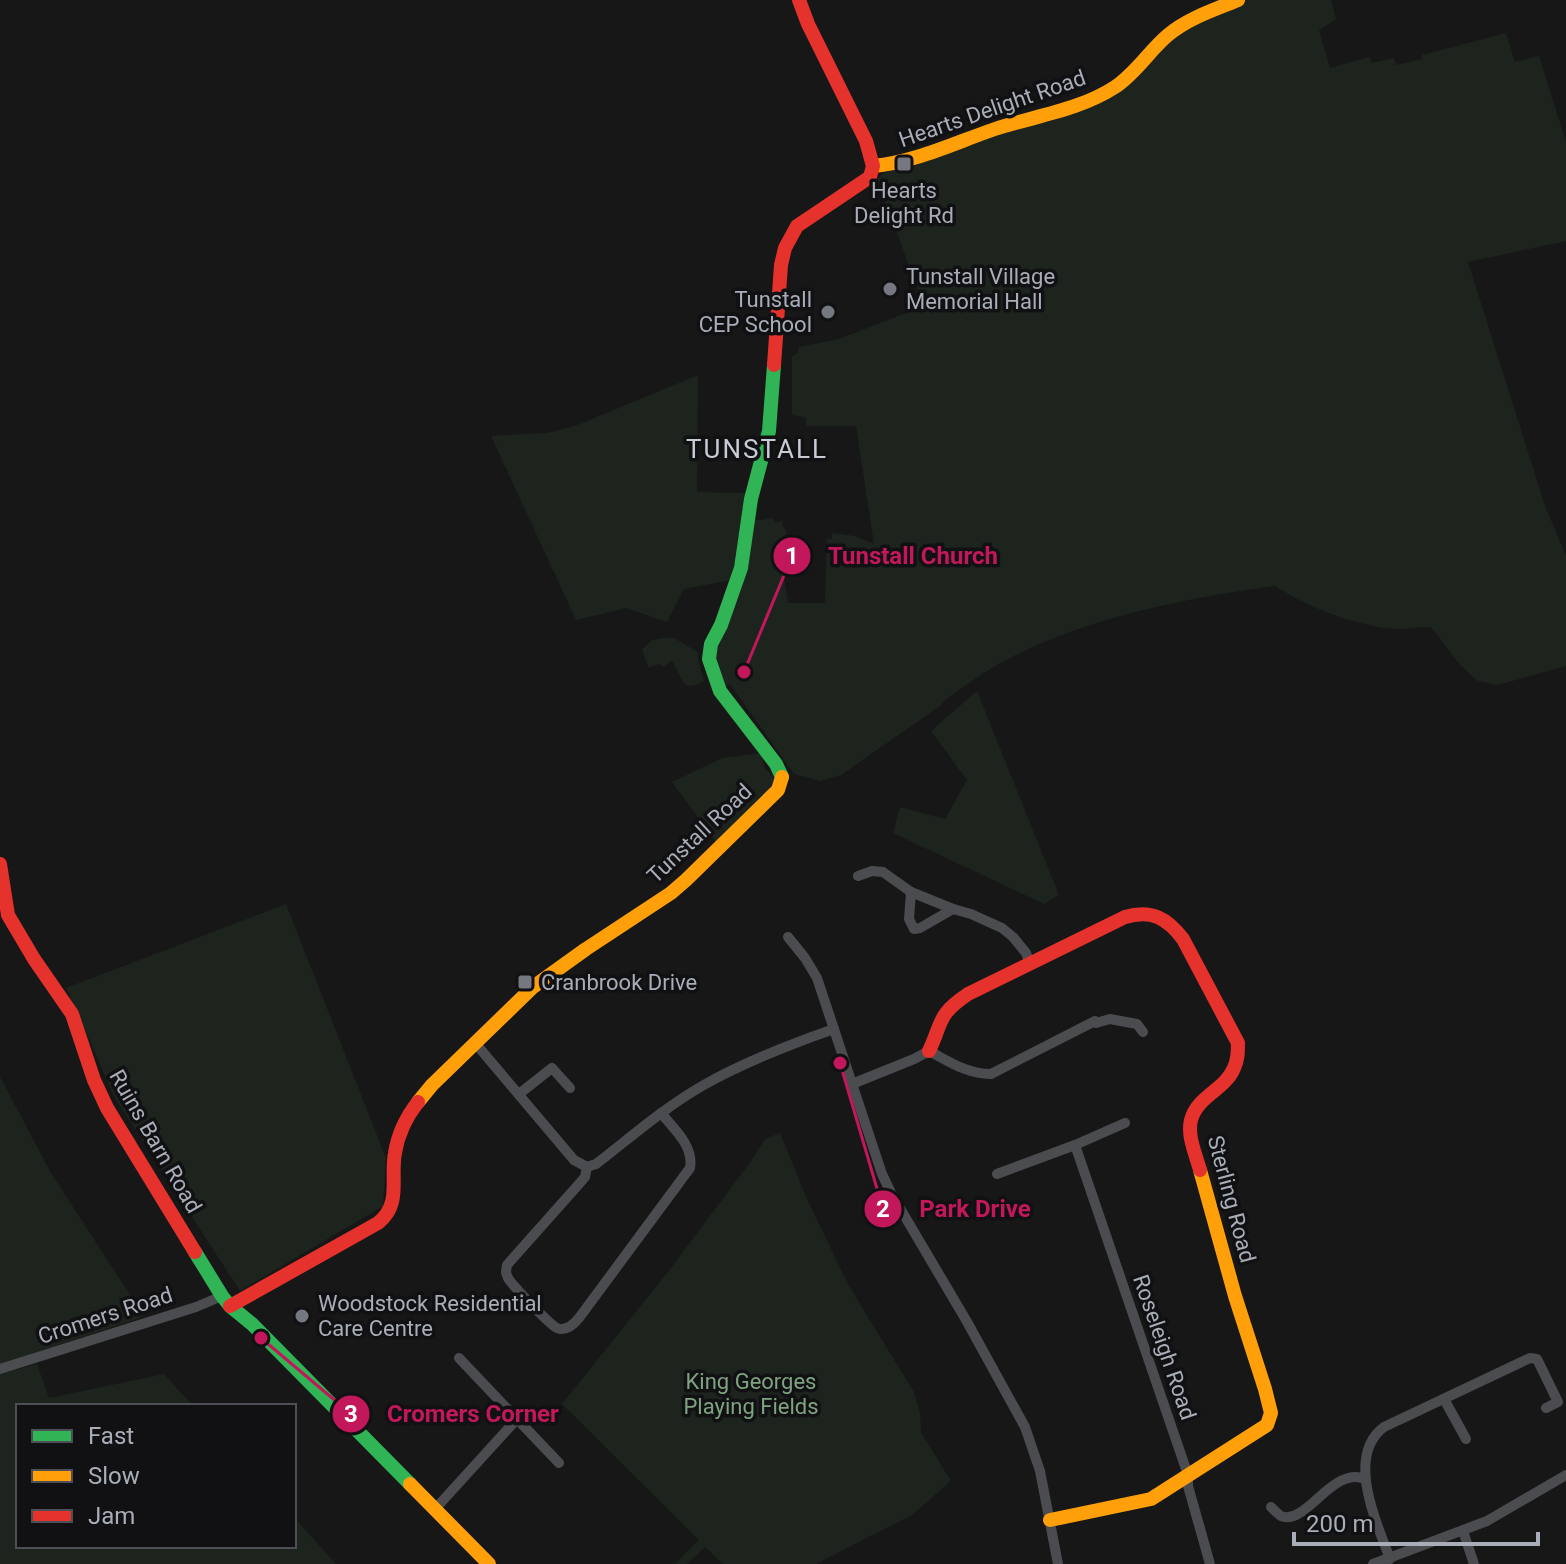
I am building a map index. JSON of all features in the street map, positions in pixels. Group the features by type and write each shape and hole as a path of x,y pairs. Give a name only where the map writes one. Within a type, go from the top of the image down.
{"street":[{"path":"799,0 866,141 873,166"},
{"name":"Hearts Delight Road","path":"873,166 897,163 1096,97 1117,86 1165,38 1186,22 1238,0"},
{"name":"Tunstall Road","path":"226,1301 387,1216 393,1203 394,1156 398,1138 403,1124 426,1091 533,987 686,880 783,782 776,764 720,691 709,659 711,644 741,568 751,499 769,431 785,248 797,226 870,177 873,166"},
{"name":"Ruins Barn Road","path":"0,864 8,915 72,1014 94,1080 107,1108 226,1301 489,1564"},
{"path":"858,876 872,871 883,872 911,892 1002,928 1026,953 1030,964"},
{"path":"911,892 909,919 914,929 953,909"},
{"name":"Sterling Road","path":"929,1051 945,1012 971,993 1094,931 1143,913 1174,926 1238,1043 1239,1056 1233,1074 1198,1108 1192,1118 1191,1139 1265,1389 1270,1419 1267,1425 1151,1499 1050,1520"},
{"path":"788,937 817,978 891,1193 973,1330 1025,1427 1040,1471 1058,1564"},
{"path":"852,1084 929,1051 959,1068 991,1074 1095,1021 1110,1019 1137,1024 1143,1032"},
{"path":"476,1044 574,1160 587,1167 596,1164 701,1086 776,1050 834,1029"},
{"path":"519,1094 552,1068 570,1088"},
{"path":"587,1167 585,1177 507,1265 506,1272 514,1285 556,1328 561,1329 579,1318 690,1168 692,1161 686,1145 661,1113"},
{"path":"997,1174 1125,1123"},
{"name":"Roseleigh Road","path":"1075,1145 1188,1475 1188,1486 1210,1564"},
{"name":"Cromers Road","path":"0,1369 196,1307 226,1301"},
{"path":"459,1358 559,1463"},
{"path":"1390,1559 1365,1479 1366,1458 1377,1432 1530,1358 1537,1359 1558,1402 1546,1408"},
{"path":"1444,1399 1466,1439"},
{"path":"436,1508 517,1419"},
{"path":"1373,1564 1487,1521 1566,1475"},
{"path":"1271,1507 1280,1516 1288,1517 1306,1509 1348,1477 1365,1479"},
{"path":"1463,1531 1474,1564"}],"green space":[{"path":"1245,0 1331,0 1336,19 1319,30 1330,68 1370,57 1372,63 1394,58 1396,65 1506,33 1515,62 1539,56 1566,142 1566,241 1468,262 1545,506 1566,556 1566,666 1498,685 1478,681 1461,666 1431,627 1399,629 1368,625 1318,609 1275,586 1156,607 1116,617 1037,645 1002,662 958,691 841,775 820,781 794,774 730,684 725,687 713,664 752,519 783,521 786,535 777,543 788,550 784,579 788,603 825,603 827,539 832,539 832,533 855,536 874,544 856,426 807,426 805,417 792,415 792,356 798,353 799,347 839,339 924,306 877,179 884,173 954,145 1086,102 1194,23"},
{"path":"698,375 697,492 745,493 732,580 684,589 667,622 626,608 576,620 491,436 547,433 575,426"},
{"path":"674,638 698,652 704,681 688,686 672,661 663,667 659,664 649,668 642,650 652,640"},
{"path":"977,691 1059,895 1044,904 893,833 900,807 945,819 967,780 931,731"},
{"path":"762,753 764,767 777,782 716,842 672,782 722,758"},
{"path":"286,904 386,1158 383,1206 240,1291 115,1098 66,988"},
{"path":"0,1077 51,1173 143,1315 0,1364"},
{"name":"King Georges Playing Fields","path":"780,1133 807,1199 849,1286 914,1392 921,1432 951,1481 912,1515 816,1564 723,1564 705,1547 687,1564 675,1564 699,1540 562,1404 671,1268 765,1139"},
{"path":"37,1364 49,1398 164,1374 191,1404 16,1404 16,1548 296,1548 296,1519 336,1564 0,1564 0,1374"}],"traffic: fast":[{"path":"774,365 769,431 751,499 741,568 711,644 709,659 720,691 776,764 782,777"},
{"path":"195,1252 230,1306 252,1324 410,1484"}],"traffic: slow":[{"path":"873,166 920,156 1101,95 1123,81 1176,29 1238,0"},
{"path":"418,1102 533,987 686,880 778,790 782,777"},
{"path":"1050,1520 1151,1499 1267,1425 1271,1413 1265,1389 1200,1170"},
{"path":"410,1484 489,1564"}],"traffic: jam":[{"path":"774,365 785,248 797,226 870,177 873,166 866,141 799,0"},
{"path":"0,864 8,915 72,1014 94,1080 107,1108 195,1252"},
{"path":"929,1051 946,1013 968,994 1125,917 1143,914 1158,917 1183,939 1238,1043 1236,1062 1230,1076 1199,1105 1191,1120 1191,1139 1200,1170"},
{"path":"230,1306 378,1223 385,1216 393,1199 398,1139 418,1102"}],"place":[{"name":"Hearts Delight Rd","path":"904,164"},
{"name":"Tunstall Village Memorial Hall","path":"890,289"},
{"name":"Tunstall CEP School","path":"828,312"},
{"name":"Tunstall Church","path":"744,672"},
{"name":"Cranbrook Drive","path":"525,982"},
{"name":"Park Drive","path":"840,1063"},
{"name":"Woodstock Residential Care Centre","path":"302,1316"},
{"name":"Cromers Corner","path":"261,1338"}],"district":[{"name":"TUNSTALL","path":"757,449"}]}
